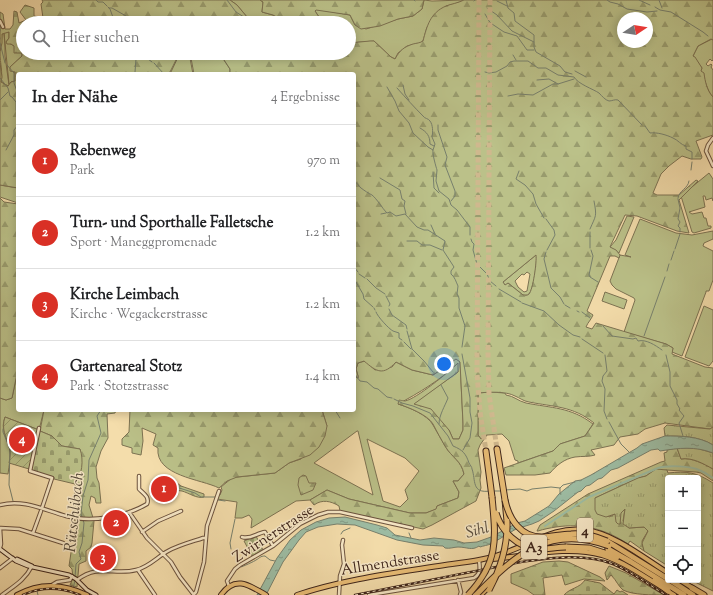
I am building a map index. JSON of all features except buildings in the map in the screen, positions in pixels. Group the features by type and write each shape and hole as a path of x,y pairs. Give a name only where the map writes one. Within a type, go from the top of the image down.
{"highway":[{"name":"A3","path":"489,590 499,569 505,550 507,529 505,500 497,449"},
{"path":"468,595 484,575 493,554 495,537 486,451"},
{"path":"492,497 502,528 509,536 520,544 536,549 607,547"},
{"name":"A3","path":"505,500 513,522 521,530 529,534 544,537 584,534 607,547"},
{"name":"A3","path":"476,595 515,558 542,544 562,540 578,539 594,542 636,560 665,577"},
{"path":"480,595 512,564 526,554 541,547 558,543 576,542 607,547 684,595"},
{"path":"642,570 668,591"},
{"path":"675,583 693,595"},
{"path":"683,588 697,595"},
{"path":"692,588 706,595"}],"main road":[{"name":"Allmendstrasse","path":"488,559 558,531 571,529 590,530 613,539 665,571"},
{"path":"522,546 519,550 522,555"},
{"name":"Allmendstrasse","path":"296,595 340,582 479,560 569,551 601,555 623,564 674,595"},
{"path":"221,595 228,586 239,583 266,595"},
{"path":"684,583 692,588"},
{"path":"17,595 33,588 51,585 73,589 87,595"}],"street":[{"path":"0,21 3,27"},
{"path":"713,138 708,145 707,153 713,166"},
{"path":"33,533 52,478 30,471 39,428"},
{"path":"0,505 18,503 78,518 107,518 129,512 145,505 148,502 147,498 138,489 139,476"},
{"path":"129,512 142,532 172,562 180,578 194,595 204,562 207,526 220,490"},
{"path":"142,532 158,521 182,511"},
{"name":"Zwirnerstrasse","path":"228,586 227,581 237,567 273,546 300,524 318,515 328,512 340,512 412,528"},
{"path":"63,543 14,528 0,528 0,549 25,564 43,570 65,573 75,578 85,589 96,595"},
{"path":"242,537 245,538 265,532 273,546"},
{"path":"51,585 56,582 70,580 87,573 97,571 138,570 184,544 205,538"},
{"path":"339,595 340,576 344,564 342,546 343,540"},
{"path":"0,568 13,558"},
{"path":"369,595 472,578 477,576 480,570 479,560"},
{"path":"2,595 21,581 28,574 32,566"},
{"path":"138,570 155,595"},
{"path":"458,580 461,592 460,595"}],"green space":[{"path":"42,0 230,0 237,5 246,16 43,16 41,4 43,2"},
{"path":"230,0 260,0 263,2 262,12 275,16 246,16 237,5"},
{"path":"260,0 424,0 422,9 413,16 398,19 380,26 361,29 356,26 356,16 316,10 315,11 318,16 275,16 262,12 263,2"},
{"path":"424,0 464,0 446,6 427,27 423,41 407,46 398,53 395,59 374,41 356,42 356,25 366,29 413,16 422,9"},
{"path":"464,0 713,0 713,40 711,39 698,46 693,56 702,68 701,71 704,73 708,89 713,97 713,135 696,141 702,157 701,159 691,159 682,156 661,174 653,193 657,195 679,195 696,180 698,181 679,200 689,233 677,231 637,216 625,215 610,247 616,250 620,255 619,258 610,256 587,311 593,315 586,327 592,329 596,323 666,344 673,348 672,354 705,367 713,368 713,427 710,429 665,423 645,429 638,434 620,437 614,445 591,450 595,455 567,459 550,473 535,475 506,475 504,468 553,451 560,444 585,436 594,423 586,417 571,410 527,402 511,394 497,392 478,393 478,435 481,439 487,435 478,450 481,472 481,488 476,501 423,529 340,511 339,506 330,502 323,501 314,505 310,500 327,490 349,499 410,513 426,513 436,509 437,506 458,498 459,492 453,481 458,481 464,474 461,465 448,450 433,424 417,412 398,404 399,400 405,401 417,395 458,363 458,372 414,404 431,409 449,430 453,439 459,439 463,430 460,362 456,359 433,375 412,370 396,362 384,371 376,370 364,361 358,363 356,369 356,72 230,72 230,69 224,60 356,60 356,42 370,41 374,41 395,59 405,48 423,41 430,20 436,12","holes":["536,255 532,287 527,295 523,295 508,283 505,285 503,282"]},
{"path":"25,5 34,8 34,16 23,16 20,12"},
{"path":"316,9 350,15 318,16 315,11"},
{"path":"14,11 17,12 16,53 14,53 14,46 7,44 6,42 9,38 9,32 2,34 0,51 0,12 3,14 5,29 10,29 13,25"},
{"path":"9,32 9,38 6,42 16,47 16,60 18,60 10,67 15,72 15,81 9,84 4,33"},
{"path":"4,33 8,86 1,82 2,75 0,50 2,34"},
{"path":"712,39 713,60 712,61 710,59 706,64 708,66 711,64 712,65 713,97 700,71 702,68 693,56 698,46"},
{"path":"18,60 176,60 170,72 16,72 16,188 0,185 0,63 2,77 1,82 8,86 11,82 15,81 15,72 10,71 10,67"},
{"path":"177,60 190,60 193,72 171,72"},
{"path":"191,60 224,60 230,69 230,72 194,72"},
{"path":"709,173 713,179 713,201 712,198 706,200 705,196 703,196 705,207 689,212 692,214 702,212 704,218 706,218 708,226 711,226 711,228 694,233 692,232 681,196"},
{"path":"0,185 16,188 16,202 0,197"},
{"path":"0,198 4,202 16,204 16,379 12,398 6,400 0,398"},
{"path":"627,216 634,217 619,253 610,247 616,240"},
{"path":"640,219 676,233 692,235 713,231 713,239 704,243 703,246 713,251 713,280 709,291 706,291 682,356 672,352 673,348 666,344 624,332 635,300 634,298 616,289 610,281 620,255 631,257 625,255"},
{"path":"536,255 535,275 531,291 528,295 523,295 508,283 505,286 503,282","holes":["527,272 530,274 527,291 524,292 518,287 515,281 522,274 524,275"]},
{"path":"605,292 627,300 624,309 602,301"},
{"path":"704,306 713,310 713,361 709,366 685,357"},
{"path":"456,358 460,362 463,430 459,439 453,439 449,430 413,404 458,372 457,364 429,386 398,404 407,407 427,418 448,450 461,465 464,474 458,481 453,481 459,492 458,498 437,506 437,509 426,513 410,513 349,499 327,490 310,500 296,501 251,528 252,519 249,515 242,518 235,518 237,502 217,499 222,490 221,487 232,478 275,473 289,463 301,459 327,426 323,412 356,412 356,377 358,378 358,376 356,369 358,363 365,361 375,370 392,367 396,362 412,370 433,375","holes":["358,431 373,495 314,463","367,439 405,458 419,471 405,490 408,499 400,507 383,501"]},
{"path":"16,379 16,412 44,412 39,430 5,417 3,426 10,448 8,474 0,473 0,398 6,400 12,398"},
{"path":"478,393 505,393 506,395 526,403 569,411 585,418 593,424 585,436 560,444 553,451 518,463 518,461 515,460 509,441 502,434 487,435 481,439 478,435"},
{"path":"44,412 115,412 107,414 108,438 101,451 96,467 101,503 96,503 95,498 91,496 89,505 94,521 92,543 91,547 86,551 86,561 79,564 77,587 70,585 73,578 72,569 69,566 72,546 76,544 77,526 75,522 72,499 76,490 75,484 79,479 80,449 62,446 52,436 40,431"},
{"path":"130,412 323,412 327,426 325,436 319,447 310,455 289,463 275,473 237,477 227,481 219,488 171,471 164,465 159,457 158,448 153,445 156,434 142,428 143,441 141,455 132,453 132,448 122,445 122,439 129,432"},
{"path":"5,417 39,430 29,469 9,463 10,451 4,432"},
{"path":"667,425 710,429 713,427 713,445 696,438 665,436 664,428"},
{"path":"40,431 52,436 62,446 80,449 82,468 75,484 54,479 54,477 32,471 31,469"},
{"path":"677,448 681,459 693,460 713,469 713,481 701,473 667,470 650,473 595,498 609,517 615,514 620,524 620,513 625,509 623,521 629,528 644,527 648,531 642,541 644,551 630,541 628,544 611,534 594,528 566,526 537,531 540,525 588,494 665,461 664,453 667,452 667,450"},
{"path":"677,448 696,448 713,453 713,469 694,460 681,459"},
{"path":"656,469 667,470 668,473 681,472 698,475 665,475 665,564 644,551 642,543 648,531 644,527 629,528 623,524 625,509 621,513 620,524 616,522 615,514 606,517 597,514 595,510 595,498 638,478 646,476"},
{"path":"303,475 306,476 309,483 316,483 313,490 301,495 298,485 299,478"},
{"path":"701,477 713,483 713,591 697,583 701,583"},
{"path":"177,483 181,486 204,494 204,497 196,497 182,491 174,491 169,489 166,491 164,487"},
{"path":"256,536 263,550 252,556 244,541"},
{"path":"543,562 568,562 600,577 605,581 584,579 565,585 562,575 543,578 545,595 534,595 511,583 511,574"},
{"path":"609,566 626,573 664,595 637,594 623,590 611,575 607,580 605,573"},
{"path":"585,580 600,583 614,594 617,590 628,595 564,595 583,583"}],"water":[{"name":"Sihl","path":"665,436 689,437 708,442 713,445 713,453 693,448 660,451 658,449 651,450 618,468 611,470 602,478 586,486 539,521 516,529 491,544 480,547 445,548 443,546 423,545 397,540 355,525 337,524 318,527 306,532 299,540 283,562 266,595 257,595 277,558 290,540 301,530 316,522 329,518 345,517 387,528 395,535 420,540 434,538 454,540 464,543 477,542 491,537 517,523 525,521 549,506 559,494 575,481 591,475 642,444"}],"waterway":[{"path":"96,0 98,2 103,2 107,6"},
{"path":"227,0 236,12 242,16"},
{"path":"506,0 508,8 514,13 515,21 534,35 534,47 536,52 560,66 565,72 572,74"},
{"path":"607,0 627,9 647,12 657,11"},
{"path":"639,0 650,5"},
{"path":"659,0 662,8"},
{"path":"497,1 507,6"},
{"path":"108,7 112,16"},
{"path":"655,7 660,10 671,12 708,36"},
{"path":"109,8 112,8 126,16"},
{"path":"487,8 497,15 512,31 534,42"},
{"path":"485,14 492,24 504,32 517,36 527,50 534,50"},
{"path":"0,26 0,31"},
{"path":"0,43 5,63"},
{"path":"513,55 516,60"},
{"path":"135,72 136,60"},
{"path":"485,72 496,72 507,66 510,62 528,61 538,68 546,68 558,75 574,77 576,80 599,93 609,101 618,100 642,125"},
{"path":"154,63 162,72"},
{"path":"7,65 14,73 14,83 16,88"},
{"path":"575,71 586,77"},
{"path":"0,78 8,88 10,96 16,102"},
{"path":"537,80 549,79 558,84 574,79"},
{"path":"508,96 518,94 533,95 553,84 558,84"},
{"path":"403,85 405,94 409,100"},
{"path":"387,87 399,111 409,123 413,133 433,150 437,170 436,181 439,191 449,199 451,205 457,210 470,227 470,235"},
{"path":"397,88 431,123 432,137 435,144 433,150"},
{"path":"0,100 8,92"},
{"path":"16,102 16,110"},
{"path":"438,125 438,130 447,157 445,165 455,191 455,196 451,201"},
{"path":"645,126 650,133 659,133 668,136 686,146 686,149 692,152 692,159"},
{"path":"6,150 14,135 14,130 16,128"},
{"path":"420,128 429,136 430,144 434,146"},
{"path":"691,170 692,162"},
{"path":"519,171 516,179 525,185 533,194 536,204 544,218"},
{"path":"433,172 434,188 439,193"},
{"path":"380,178 400,190 402,199 405,201 404,206 406,214"},
{"path":"678,198 689,181"},
{"path":"356,183 372,195 387,213 390,212 396,216 405,214 417,227 428,230 445,241 443,250 454,267 451,274 458,286 457,294 459,298 459,308 465,326 462,347"},
{"path":"678,199 680,208 678,219 680,222 678,226 680,228 680,232"},
{"path":"590,229 595,216 594,201"},
{"path":"381,214 386,213"},
{"path":"546,219 554,230 555,235 547,250"},
{"path":"431,225 435,234"},
{"path":"590,232 590,248"},
{"path":"675,249 680,234"},
{"path":"471,239 474,244 473,250 477,264 487,274 490,281 496,286"},
{"path":"407,241 417,241 422,245 430,245 442,250"},
{"path":"591,250 593,256 589,275 598,282"},
{"path":"671,260 674,251"},
{"path":"546,252 544,259 551,288 560,297 564,304"},
{"path":"667,271 669,264"},
{"path":"359,274 365,278"},
{"path":"644,336 665,277"},
{"path":"367,279 385,294"},
{"path":"356,282 363,294 364,299 373,307"},
{"path":"499,289 521,302"},
{"path":"386,296 390,304 389,306"},
{"path":"522,303 544,311 559,325 573,335 580,337"},
{"path":"565,305 570,308"},
{"path":"389,309 392,315 406,325 407,329"},
{"path":"376,312 389,328 399,333 399,338 402,340"},
{"path":"582,312 590,318"},
{"path":"603,326 612,336 633,339 636,338 638,341 653,344 662,350"},
{"path":"407,331 412,349 433,372"},
{"path":"582,339 603,353"},
{"path":"404,342 411,349"},
{"path":"462,354 470,398 472,423 470,438 463,450"},
{"path":"605,355 607,371 603,376 602,381 605,389 604,411 607,419"},
{"path":"666,355 670,372 670,386 677,400 679,410 684,416 679,423 683,436"},
{"path":"356,376 360,381 367,382 387,397 392,398"},
{"path":"439,424 441,414 448,398 441,385"},
{"path":"394,399 430,413 448,436 453,446 462,451 465,455 472,468 475,485 477,488 484,491 490,491"},
{"name":"Rütschlibach","path":"75,577 76,564 81,559 79,552 82,543 84,523 81,514 83,496 88,480 89,460 101,433 97,416 100,412"},
{"path":"336,412 340,418"},
{"path":"609,422 621,444 630,453"},
{"path":"3,429 10,449 9,485 13,501"},
{"path":"545,526 589,497 658,468 673,466 685,467 701,471 713,478"},
{"path":"560,488 563,485 575,482"},
{"path":"173,486 195,493 201,497 215,497"},
{"path":"505,490 520,489 527,491 551,487 560,488 561,494"},
{"path":"493,491 501,491"},
{"path":"218,500 225,501"},
{"path":"231,549 230,543 235,519"},
{"path":"341,534 343,531 350,528"},
{"path":"409,533 411,538"},
{"path":"241,567 263,556 275,561"},
{"name":"Rütschlibach","path":"73,589 75,580"},
{"path":"37,591 38,595"}],"tunnel":[{"path":"479,0 477,373 480,412 486,451"},
{"path":"490,0 488,352 489,394 497,449"}],"railway":[{"path":"355,595 521,562 567,557 591,558 613,564 666,595"},
{"path":"23,595 44,589 66,590 80,595"}],"place":[{"name":"Gartenareal Stotz","path":"22,440"},
{"name":"Rebenweg","path":"164,489"},
{"name":"Turn- und Sporthalle Falletsche","path":"116,523"},
{"name":"Kirche Leimbach","path":"103,558"}]}
